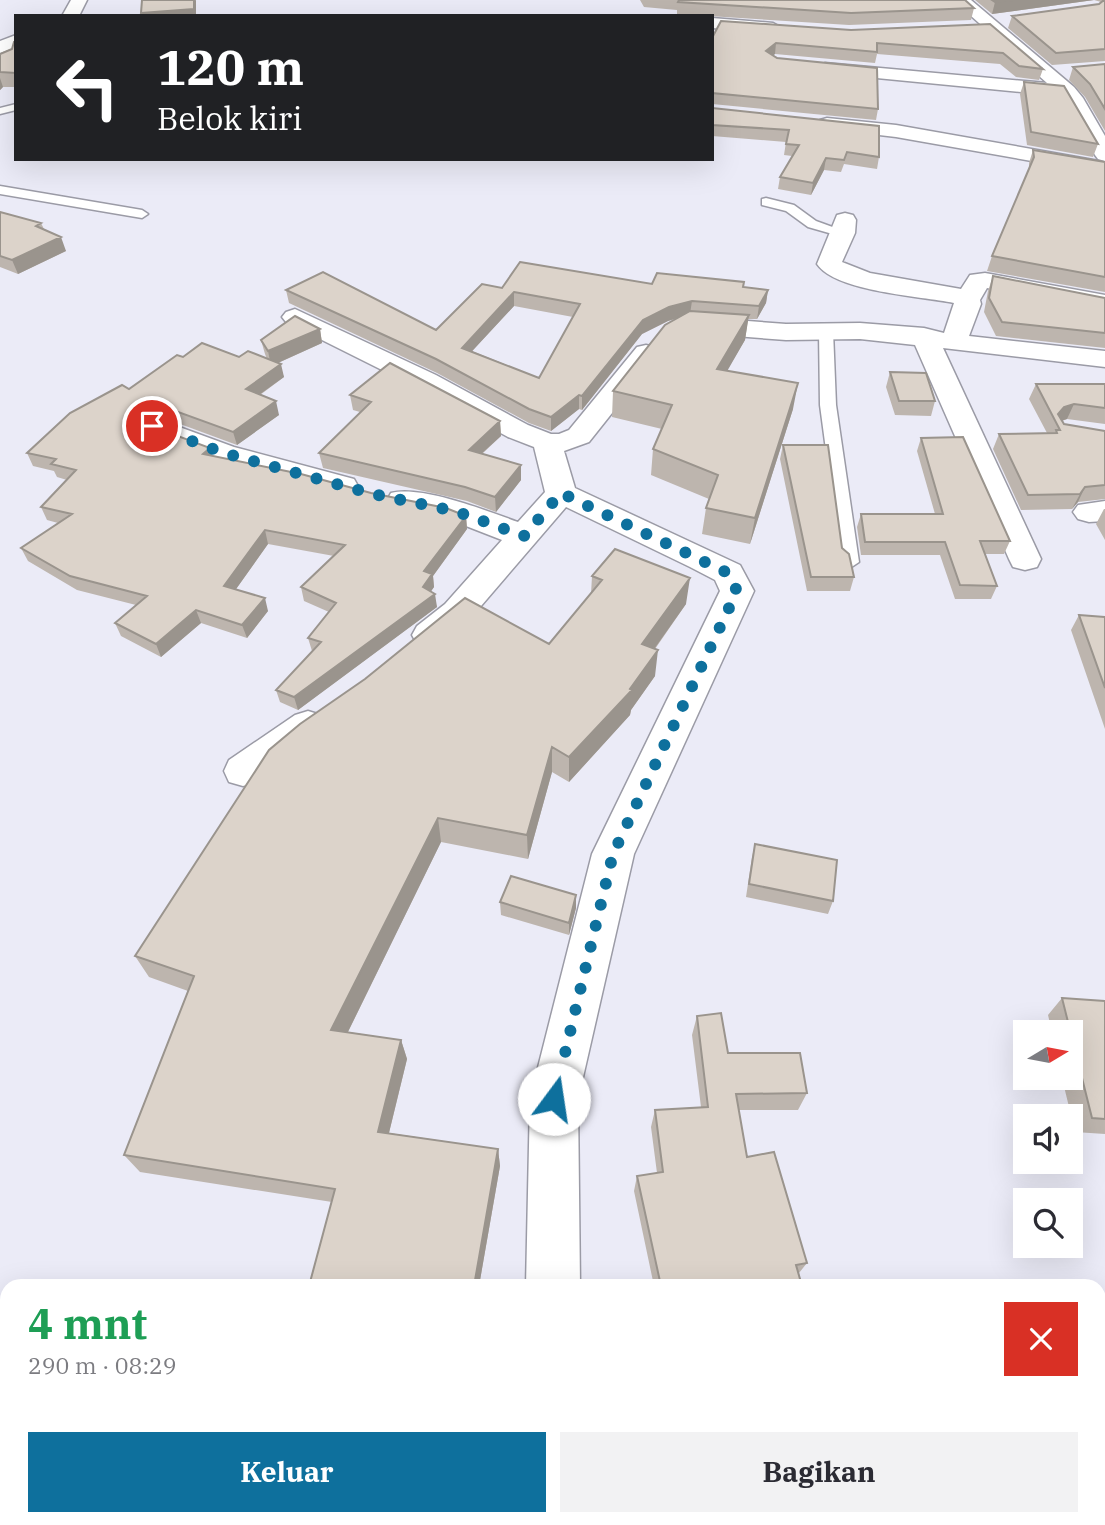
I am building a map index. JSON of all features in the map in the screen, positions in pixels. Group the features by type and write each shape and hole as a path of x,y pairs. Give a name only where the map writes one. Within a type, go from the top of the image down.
{"main road":[{"path":"961,0 1067,91 1076,102 1105,157"},
{"path":"966,28 1013,19"},
{"path":"714,23 794,29"},
{"path":"811,66 1067,91"},
{"path":"1048,74 1071,72"},
{"path":"801,121 1105,157"},
{"path":"844,227 830,264 839,273 953,294 967,300"},
{"path":"954,341 967,300 979,280 1105,303"},
{"path":"295,317 426,381 517,431 547,442 563,443 579,436 652,342 667,333 701,325 786,332 860,331 924,336 1105,359"},
{"path":"924,336 994,496 1025,559"},
{"path":"152,426 224,453 373,494 455,511 524,536"},
{"path":"547,442 561,493 711,563 728,573 737,591 613,854 554,1099 553,1279"},
{"path":"400,658 457,612 561,493"},
{"path":"243,771 333,708"}],"lane":[{"path":"0,190 142,214"},
{"path":"766,202 790,208 812,224 844,227"},
{"path":"826,331 828,405 850,562"}],"building":[{"path":"142,0 194,0 194,9 141,13"},
{"path":"965,0 974,8 851,13 678,2"},
{"path":"1104,0 1105,49 1056,53 1012,16 1099,4"},
{"path":"721,21 851,30 990,24 1043,69 1019,66 1003,53 877,43 877,52 776,43 766,51 777,58 877,68 878,109 714,93 714,34"},
{"path":"14,42 14,73 0,72 0,54 12,49"},
{"path":"1105,64 1105,109 1090,84 1073,67"},
{"path":"1024,82 1064,86 1098,144 1031,132"},
{"path":"714,108 879,126 879,157 847,152 844,160 826,158 813,183 780,177 799,145 786,144 789,130 714,125"},
{"path":"1033,150 1105,162 1105,277 992,256 1034,157"},
{"path":"0,212 41,223 36,226 61,237 12,260 0,256"},
{"path":"520,262 652,284 657,273 744,282 743,287 768,290 759,306 692,301 669,307 643,320 582,396 579,395 551,417 529,409 436,359 286,290 323,272 436,330 482,284 502,288","holes":["514,292 580,304 539,378 462,348"]},
{"path":"993,276 1105,298 1105,333 1002,322 989,298"},
{"path":"690,311 749,315 717,369 798,383 755,518 706,508 718,475 653,449 672,405 613,391 665,325"},
{"path":"295,316 320,329 268,351 261,340"},
{"path":"202,343 239,357 248,351 281,364 246,389 276,401 233,432 148,401 135,405 131,414 135,420 210,448 203,454 446,508 466,516 424,571 432,574 423,587 435,594 294,697 276,690 321,642 308,638 336,603 301,587 345,545 265,530 224,586 265,598 242,625 196,610 156,644 115,623 147,596 70,576 21,548 72,514 41,507 76,470 51,464 56,459 27,453 70,413 122,385 129,389 177,355 183,357"},
{"path":"390,363 500,421 469,450 521,465 495,497 465,487 319,453 371,402 350,395"},
{"path":"890,372 926,373 935,401 899,401"},
{"path":"1036,384 1105,384 1105,408 1074,404 1064,407 1058,414 1064,424 1105,431 1105,485 1085,487 1080,494 1028,495 999,434 1057,433 1056,430 1060,430"},
{"path":"963,437 1010,541 980,541 997,586 960,585 945,542 865,542 861,514 943,514 921,438"},
{"path":"783,445 828,445 842,548 849,554 854,577 811,577"},
{"path":"615,549 690,578 642,644 658,650 630,689 632,690 569,757 552,747 527,835 438,818 331,1030 401,1040 378,1132 498,1149 475,1279 311,1279 335,1189 124,1155 194,976 135,956 269,750 300,724 365,679 465,598 549,644 602,580 592,576"},
{"path":"1079,615 1105,617 1105,688"},
{"path":"755,844 837,860 833,901 749,884"},
{"path":"511,876 576,895 569,923 500,902"},
{"path":"1062,998 1105,1001 1105,1119 1092,1118 1083,1082 1083,1020 1068,1020"},
{"path":"721,1013 728,1053 800,1053 807,1093 736,1094 747,1157 774,1152 807,1263 796,1265 800,1279 659,1279 637,1176 663,1172 655,1110 708,1107 697,1016"}],"route":[{"path":"152,426 224,453 373,494 455,511 524,536 561,493 728,573 737,591 613,854 554,1099"}]}
